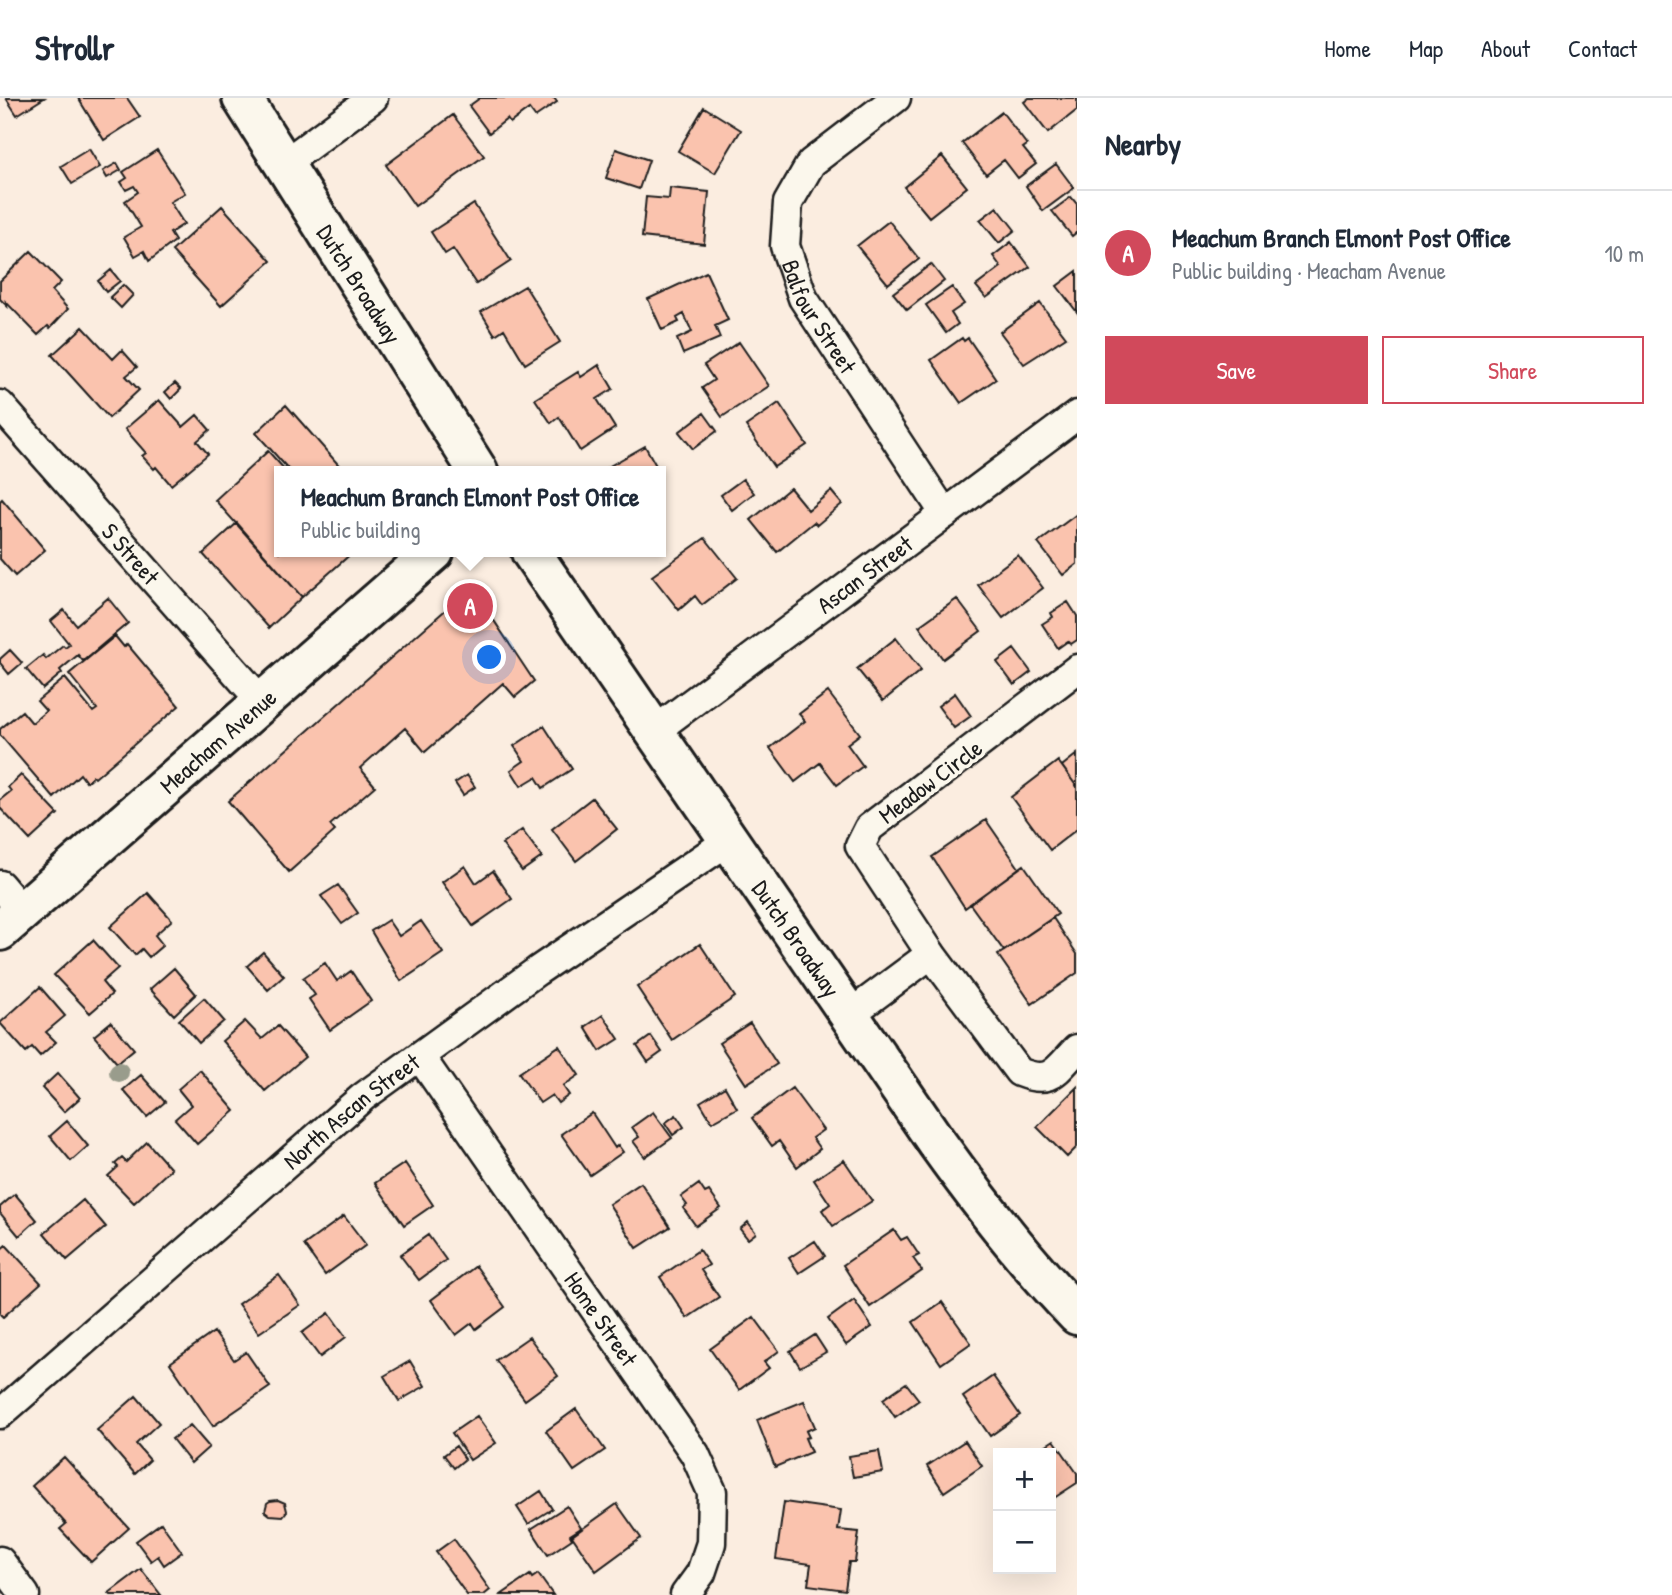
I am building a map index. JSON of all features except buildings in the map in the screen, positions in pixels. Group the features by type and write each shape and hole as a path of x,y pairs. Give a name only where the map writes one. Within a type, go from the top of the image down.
{"main road":[{"name":"Dutch Broadway","path":"242,98 475,466"},
{"name":"Meacham Avenue","path":"7,909 261,701 428,557"},
{"name":"Dutch Broadway","path":"534,557 728,841 987,1212 1045,1282 1077,1315"}],"street":[{"path":"284,164 373,98"},
{"name":"Balfour Street","path":"896,98 811,163 788,203 785,246 803,298 945,513"},
{"name":"S Street","path":"0,405 261,701"},
{"name":"Ascan Street","path":"653,732 1077,415"},
{"name":"Meadow Circle","path":"1077,669 869,828 860,846 864,856 931,954 1019,1072 1037,1079 1051,1075 1077,1049"},
{"name":"North Ascan Street","path":"0,1414 363,1097 421,1058 537,971 728,841"},
{"path":"849,1015 931,954"},
{"name":"Home Street","path":"421,1058 695,1454 712,1492 711,1543 701,1573 685,1595"},
{"path":"0,1561 25,1595"}],"place":[{"name":"Meachum Branch Elmont Post Office","path":"470,606"}]}
